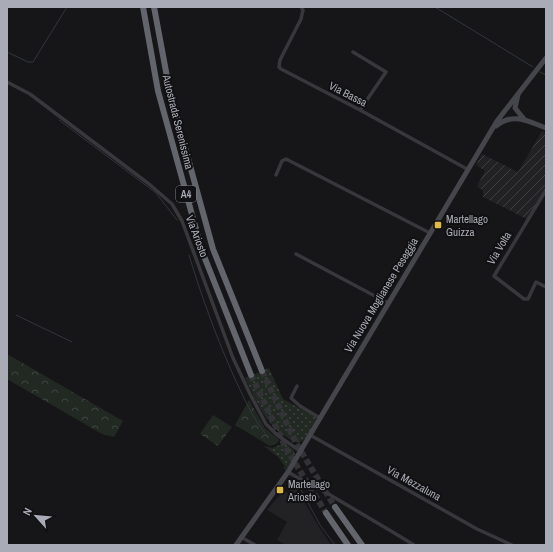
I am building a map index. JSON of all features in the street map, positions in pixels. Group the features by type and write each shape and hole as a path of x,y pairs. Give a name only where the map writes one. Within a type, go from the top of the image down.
{"highway":[{"name":"Autostrada Serenissima","path":"143,7 158,91 202,251 251,375"},
{"name":"Autostrada Serenissima","path":"154,7 170,93 213,249 262,371"},
{"path":"335,507 362,545"},
{"path":"326,513 348,545"}],"main road":[{"name":"Via Nuova Moglianese Peseggia","path":"236,545 288,472 491,130 522,87 546,58"},
{"path":"516,111 516,101 522,87"},
{"path":"514,118 508,114 506,108 511,108 525,119"},
{"path":"491,130 502,121 514,118 525,119 546,128"}],"street":[{"name":"Via Bassa","path":"301,7 303,10 301,19 280,60 279,67 285,72 360,110 467,169"},
{"path":"353,52 386,72 360,110"},
{"name":"Via Ariosto","path":"7,82 30,94 149,184 172,204 182,221 233,358 250,394 266,424 277,435 300,451"},
{"path":"276,175 282,161 286,159 430,233"},
{"name":"Via Volta","path":"546,190 494,276 524,299 528,298 536,282 546,287"},
{"path":"296,254 388,304"},
{"path":"296,386 291,398 300,406 320,418"},
{"name":"Via Mezzaluna","path":"310,435 477,529 512,545"},
{"path":"288,472 338,499 351,509 375,521 414,545"},
{"path":"242,537 255,545"}],"shaded area":[{"path":"542,131 546,133 546,187 527,219 483,197 483,191 477,186 485,171 476,165 482,154 518,172"},
{"path":"295,486 331,545 286,545 277,540 287,522 267,510 283,491 288,493"}],"green space":[{"path":"7,354 123,421 114,437 102,434 7,379"},
{"path":"269,368 283,399 317,418 307,437 300,442 291,440 280,433 273,426 257,403 245,378"},
{"path":"249,400 265,428 279,440 277,443 270,446 235,425"},
{"path":"213,415 232,427 218,446 200,434"},
{"path":"284,443 294,450 295,454 287,469 278,457 264,446 272,448"}],"waterway":[{"path":"7,52 28,62 33,62 67,7"},
{"path":"435,7 533,67"},
{"path":"540,72 546,75"},
{"path":"59,120 156,193 177,220"},
{"path":"189,255 210,318 228,364 248,407 265,433"},
{"path":"16,315 72,342"},
{"path":"300,488 320,525 335,545"}],"tunnel":[{"path":"262,371 296,443 335,507"},
{"path":"251,375 287,450 326,513"}],"place":[{"name":"Martellago Guizza","path":"438,225"},
{"name":"Martellago Ariosto","path":"280,490"}]}
